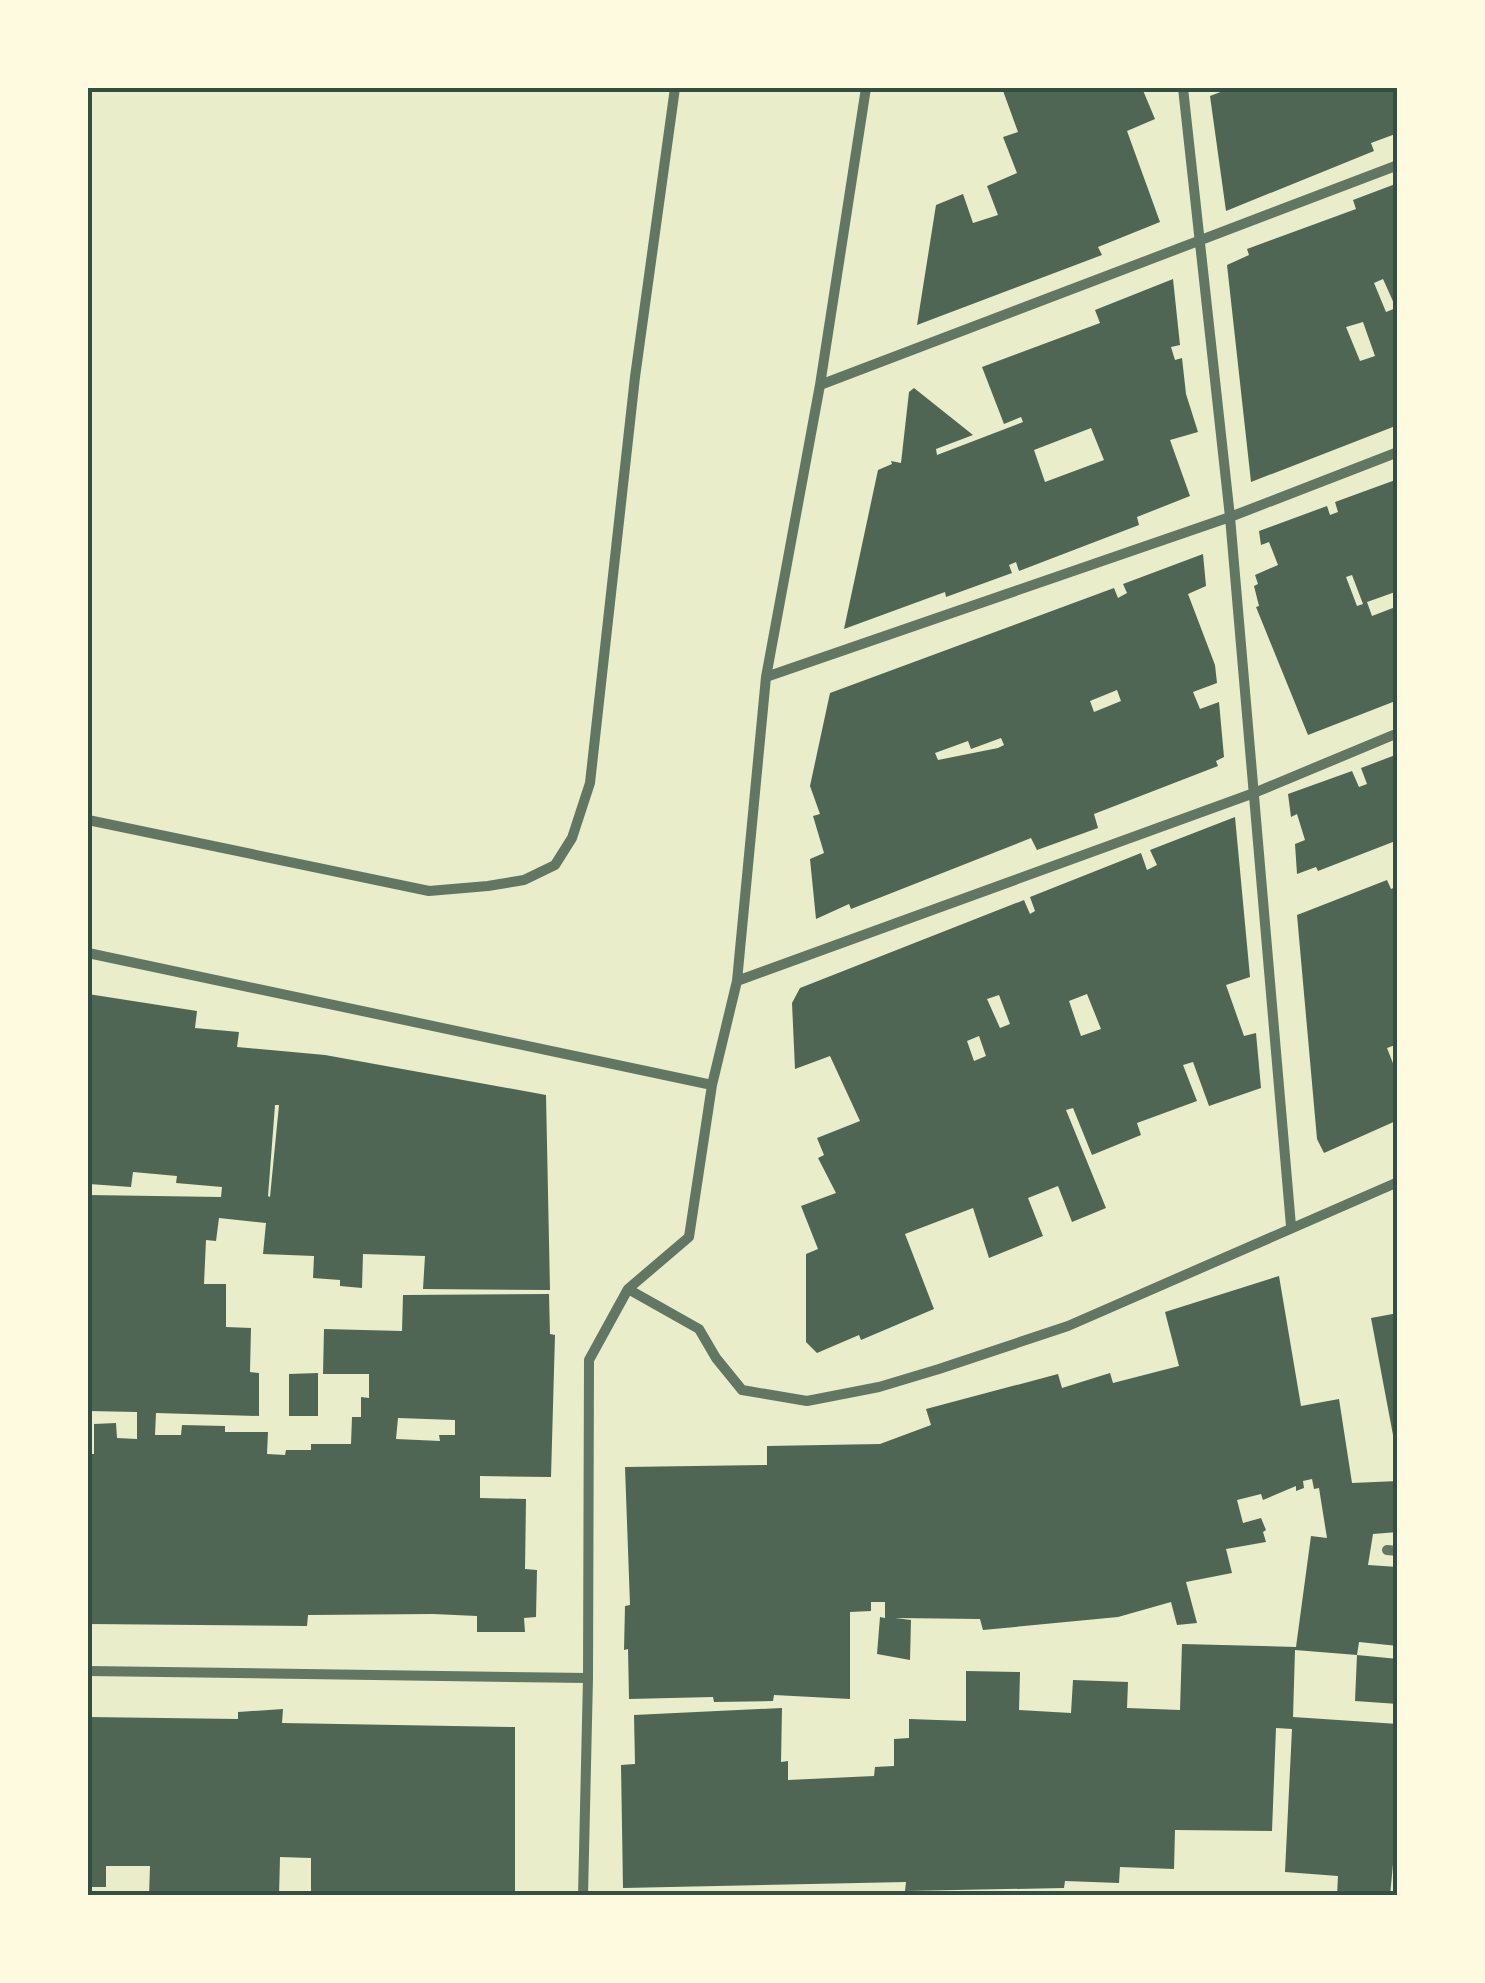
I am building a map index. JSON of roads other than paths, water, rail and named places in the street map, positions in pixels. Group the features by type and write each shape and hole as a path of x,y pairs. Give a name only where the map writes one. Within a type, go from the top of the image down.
{"street":[{"path":"88,820 429,890 524,880 555,865 572,838 590,783 635,377 674,88"},
{"path":"1182,88 1230,517 1291,1226"},
{"path":"583,1896 590,1360 628,1289 689,1237 712,1085 737,982 766,676 869,89"},
{"path":"820,385 1398,165"},
{"path":"766,676 1230,517 1398,452"},
{"path":"737,982 1254,792 1398,734"},
{"path":"88,953 712,1085"},
{"path":"628,1289 699,1330 742,1390 806,1401 909,1378 1068,1326 1398,1182"},
{"path":"88,1671 588,1678"}]}
